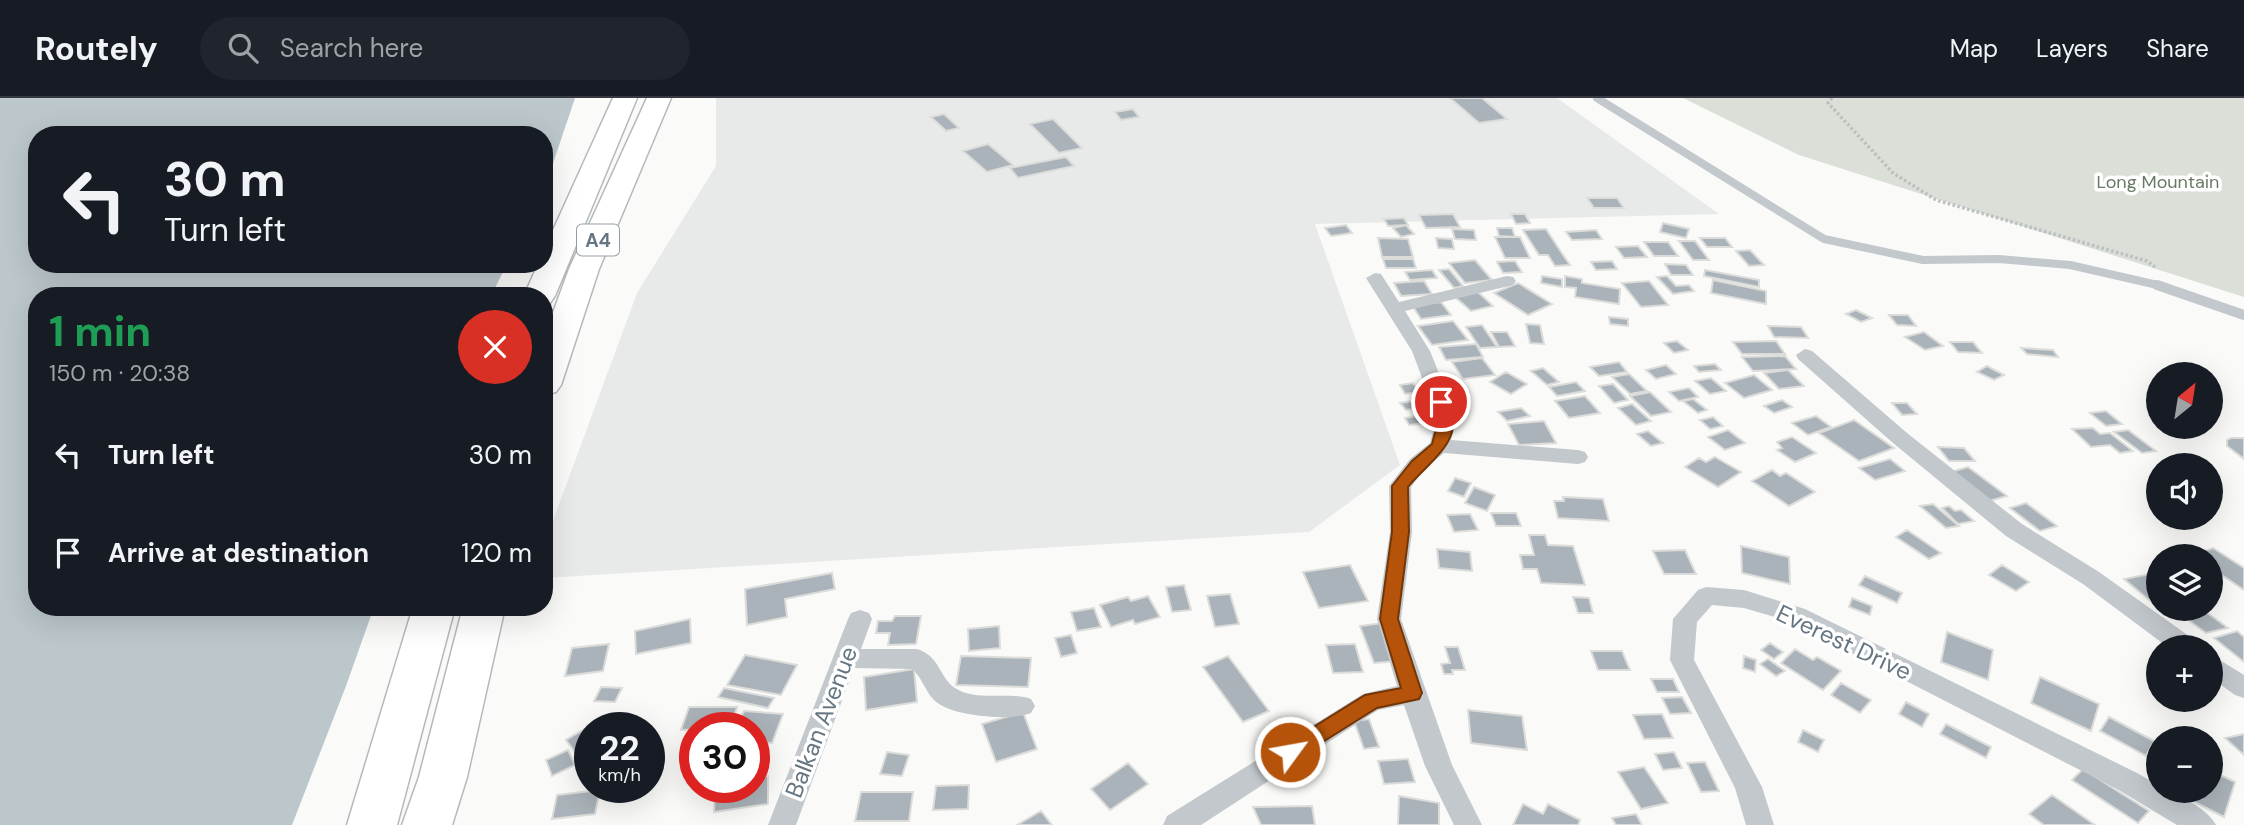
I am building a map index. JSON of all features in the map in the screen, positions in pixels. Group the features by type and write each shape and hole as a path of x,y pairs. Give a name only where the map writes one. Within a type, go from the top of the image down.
{"highway":[{"name":"A4","path":"553,262 625,98"},
{"name":"A4","path":"553,359 584,269 659,98"},
{"path":"372,825 432,616"},
{"path":"427,825 443,777 482,616"}],"street":[{"path":"1375,278 1421,351 1447,418 1439,446 1417,464 1400,486 1401,532 1389,619 1439,766 1468,825"},
{"path":"1395,308 1507,281"},
{"path":"1805,355 1900,438 2014,530 2091,578 2169,635"},
{"path":"1439,446 1578,457"},
{"name":"Everest Drive","path":"1760,825 1748,787 1682,660 1685,619 1706,596 1744,599 1797,615 2127,781 2202,825"},
{"name":"Balkan Avenue","path":"782,825 860,620"},
{"path":"845,658 917,659 927,667 944,694 965,704 1022,706"},
{"path":"2223,673 2244,688"},
{"path":"1177,825 1372,701 1412,693"}],"lane":[{"path":"1597,98 1824,239 1923,260 1999,259 2070,265 2149,282 2244,315"}],"path":[{"path":"1832,98 1828,103 1893,173 1936,200 2147,261 2168,278 2149,282"}],"shaded area":[{"path":"0,98 575,98 553,163 553,126 28,126 28,273 502,273 496,287 28,287 28,616 371,616 292,825 0,825"},
{"path":"716,98 1557,98 1719,214 1315,224 1400,465 1309,532 553,577 553,521 637,293 716,166"}],"green space":[{"name":"Long Mountain","path":"1683,98 2244,98 2244,297 1799,155"}],"building":[{"path":"1450,98 1482,98 1507,119 1479,123"},
{"path":"1133,109 1139,117 1121,120 1115,112"},
{"path":"944,114 959,128 946,131 931,117"},
{"path":"1053,119 1082,148 1059,153 1030,124"},
{"path":"988,144 1013,165 987,172 963,151"},
{"path":"1066,157 1074,166 1018,178 1010,168"},
{"path":"1587,198 1617,198 1624,208 1594,208"},
{"path":"1453,214 1460,227 1426,228 1419,215"},
{"path":"1511,214 1525,214 1530,223 1516,224"},
{"path":"1404,218 1408,225 1388,226 1384,219"},
{"path":"1663,223 1689,229 1686,238 1660,232"},
{"path":"1346,225 1352,233 1331,236 1325,228"},
{"path":"1406,225 1414,234 1401,237 1393,228"},
{"path":"1497,228 1512,228 1515,237 1499,236"},
{"path":"1452,229 1474,230 1476,240 1455,239"},
{"path":"1546,229 1570,265 1555,266 1548,255 1539,255 1523,230"},
{"path":"1596,230 1602,239 1572,240 1566,232"},
{"path":"1495,237 1520,237 1530,258 1505,258"},
{"path":"1378,238 1408,239 1413,257 1382,257"},
{"path":"1436,238 1452,239 1454,249 1438,248"},
{"path":"1700,238 1725,238 1732,247 1707,247"},
{"path":"1679,241 1695,241 1709,260 1693,260"},
{"path":"1644,242 1668,242 1678,256 1654,256"},
{"path":"1638,246 1647,257 1624,258 1616,247"},
{"path":"1750,250 1764,265 1749,266 1736,251"},
{"path":"1383,259 1413,259 1416,268 1386,268"},
{"path":"1475,260 1492,280 1465,283 1449,263"},
{"path":"1515,261 1522,272 1503,273 1497,262"},
{"path":"1612,261 1617,269 1596,270 1591,262"},
{"path":"1665,264 1686,265 1693,275 1671,275"},
{"path":"1449,269 1463,286 1454,288 1439,270"},
{"path":"1432,270 1437,278 1410,280 1405,272"},
{"path":"1705,270 1759,280 1759,287 1704,276"},
{"path":"1542,276 1562,279 1562,287 1541,283"},
{"path":"1565,276 1582,279 1582,283 1620,289 1619,304 1575,297 1576,288 1565,287"},
{"path":"1667,276 1676,286 1689,285 1694,291 1673,294 1657,277"},
{"path":"1713,280 1766,291 1766,304 1711,293"},
{"path":"1424,281 1432,294 1401,296 1394,283"},
{"path":"1649,281 1668,305 1641,307 1622,283"},
{"path":"1518,283 1552,304 1528,315 1494,293"},
{"path":"1478,292 1493,306 1471,311 1455,297"},
{"path":"1441,302 1451,315 1421,319 1412,305"},
{"path":"1856,310 1872,318 1861,322 1846,314"},
{"path":"1889,315 1908,315 1916,326 1897,325"},
{"path":"1609,317 1628,319 1628,326 1610,324"},
{"path":"1453,321 1468,340 1432,345 1418,326"},
{"path":"1526,324 1540,325 1544,344 1530,343"},
{"path":"1482,325 1497,347 1480,348 1466,327"},
{"path":"1768,326 1801,327 1808,338 1774,337"},
{"path":"1491,332 1507,332 1515,346 1499,347"},
{"path":"1924,332 1943,346 1925,350 1905,337"},
{"path":"1677,341 1688,350 1674,353 1664,343"},
{"path":"1776,341 1785,354 1742,354 1733,342"},
{"path":"1950,342 1973,342 1982,353 1958,352"},
{"path":"1476,344 1483,357 1446,360 1439,347"},
{"path":"2021,348 2053,350 2058,357 2027,354"},
{"path":"1785,356 1796,369 1753,371 1742,357"},
{"path":"1482,358 1495,375 1463,379 1452,362"},
{"path":"1619,362 1627,372 1599,376 1590,367"},
{"path":"1715,364 1721,370 1699,372 1694,366"},
{"path":"1666,365 1676,374 1656,379 1646,370"},
{"path":"1987,366 2004,375 1994,380 1977,372"},
{"path":"1543,368 1559,382 1547,385 1531,371"},
{"path":"1788,370 1804,386 1779,389 1764,373"},
{"path":"1506,372 1527,384 1511,394 1490,382"},
{"path":"1629,374 1647,391 1630,394 1612,377"},
{"path":"1754,375 1772,390 1744,398 1725,383"},
{"path":"1711,378 1726,391 1710,394 1695,381"},
{"path":"1576,382 1585,391 1557,396 1549,387"},
{"path":"1413,383 1419,392 1405,394 1400,385"},
{"path":"1613,384 1628,400 1614,403 1599,386"},
{"path":"1689,388 1698,397 1679,401 1669,392"},
{"path":"1650,392 1671,412 1651,416 1630,396"},
{"path":"1585,396 1600,413 1569,418 1555,401"},
{"path":"1426,399 1432,406 1406,410 1400,403"},
{"path":"1693,399 1707,410 1698,413 1683,401"},
{"path":"1782,400 1792,407 1774,413 1764,406"},
{"path":"1892,403 1907,403 1917,414 1902,415"},
{"path":"1632,404 1651,421 1636,425 1618,408"},
{"path":"1521,408 1530,416 1507,421 1498,412"},
{"path":"2106,411 2122,424 2106,426 2090,413"},
{"path":"1431,414 1435,422 1409,425 1405,418"},
{"path":"1816,416 1831,427 1808,435 1792,423"},
{"path":"1713,417 1723,426 1710,429 1700,420"},
{"path":"1854,420 1894,448 1859,461 1819,433"},
{"path":"1544,421 1556,443 1519,445 1508,424"},
{"path":"2093,428 2100,434 2110,433 2133,451 2120,453 2110,445 2091,447 2072,429"},
{"path":"1728,430 1745,443 1725,450 1708,437"},
{"path":"2128,430 2156,451 2142,453 2114,432"},
{"path":"1648,431 1663,443 1651,446 1637,434"},
{"path":"1792,437 1816,453 1795,462 1777,450 1782,448 1777,442"},
{"path":"2244,438 2244,459 2227,446 2227,440"},
{"path":"1938,447 1964,448 1975,461 1949,461"},
{"path":"1715,457 1741,472 1718,487 1685,467 1699,458 1706,462"},
{"path":"1890,459 1905,471 1875,480 1859,468"},
{"path":"1968,467 2007,496 1989,501 1951,472"},
{"path":"1772,470 1780,476 1786,473 1815,492 1789,506 1752,481"},
{"path":"1455,478 1471,483 1464,497 1448,491"},
{"path":"1474,487 1495,495 1487,511 1465,503"},
{"path":"1563,497 1603,499 1609,521 1558,518 1554,501 1564,501"},
{"path":"2026,503 2057,526 2040,531 2010,508"},
{"path":"1933,504 1959,526 1946,528 1920,506"},
{"path":"1949,506 1955,511 1961,510 1974,521 1958,524 1942,508"},
{"path":"1491,513 1516,513 1521,526 1496,526"},
{"path":"1470,514 1478,530 1454,532 1447,515"},
{"path":"1907,530 1941,553 1929,559 1896,537"},
{"path":"1529,535 1545,535 1548,545 1573,546 1585,585 1541,583 1537,569 1523,569 1520,555 1534,555"},
{"path":"1741,546 1789,557 1790,584 1742,573"},
{"path":"1437,549 1470,552 1472,571 1439,568"},
{"path":"1685,550 1696,574 1664,574 1653,551"},
{"path":"2223,554 2244,568 2244,590 2223,576"},
{"path":"1350,565 1368,601 1319,608 1303,572"},
{"path":"2002,565 2029,582 2016,591 1989,575"},
{"path":"832,573 835,589 785,599 787,617 747,625 745,589"},
{"path":"2146,575 2146,597 2124,579"},
{"path":"1865,576 1902,593 1897,603 1859,585"},
{"path":"1184,585 1191,610 1172,612 1166,587"},
{"path":"1230,594 1239,624 1215,627 1207,596"},
{"path":"1148,596 1160,617 1135,624 1133,620 1111,627 1100,605 1128,597 1131,601"},
{"path":"1573,597 1589,598 1593,613 1578,613"},
{"path":"1852,598 1872,606 1870,615 1849,607"},
{"path":"1094,608 1101,627 1077,631 1071,612"},
{"path":"895,616 921,616 916,644 888,645 890,633 876,633 878,621 892,621"},
{"path":"690,619 691,643 636,654 635,631"},
{"path":"2190,621 2218,621 2228,628 2206,633"},
{"path":"1382,623 1398,661 1374,663 1360,626"},
{"path":"999,626 1000,648 969,651 968,629"},
{"path":"2237,631 2244,637 2244,662 2223,645 2223,635"},
{"path":"1947,632 1993,650 1988,680 1941,662"},
{"path":"1071,635 1077,653 1061,657 1055,638"},
{"path":"1770,643 1783,652 1774,659 1761,650"},
{"path":"609,644 603,671 565,676 572,648"},
{"path":"1355,644 1363,672 1333,673 1326,645"},
{"path":"1445,647 1458,647 1465,670 1452,670 1453,674 1444,674 1441,664 1450,663"},
{"path":"1795,649 1813,660 1817,657 1841,671 1823,690 1781,663"},
{"path":"1591,651 1622,651 1630,670 1598,670"},
{"path":"745,655 797,665 781,695 727,685"},
{"path":"961,656 1031,658 1028,687 956,685"},
{"path":"1228,656 1269,711 1243,722 1203,667"},
{"path":"1744,656 1756,660 1755,672 1743,668"},
{"path":"1768,659 1785,671 1776,676 1760,664"},
{"path":"914,669 917,702 866,710 864,677"},
{"path":"2040,677 2099,704 2091,731 2031,703"},
{"path":"1651,679 1673,679 1679,692 1657,692"},
{"path":"1841,683 1871,700 1860,713 1831,695"},
{"path":"601,687 622,688 615,702 594,701"},
{"path":"724,688 774,698 768,708 718,697"},
{"path":"1682,697 1691,713 1670,714 1662,698"},
{"path":"1906,702 1929,714 1922,727 1899,714"},
{"path":"689,707 737,707 735,712 687,712"},
{"path":"1468,710 1522,716 1527,750 1471,743"},
{"path":"1023,712 1037,749 996,762 982,724"},
{"path":"770,713 783,714 772,743"},
{"path":"1662,714 1673,738 1644,739 1633,715"},
{"path":"2109,717 2146,737 2146,756 2100,731"},
{"path":"1369,719 1379,747 1364,749 1354,721"},
{"path":"1946,724 1991,747 1986,758 1940,734"},
{"path":"1803,730 1824,740 1818,752 1798,742"},
{"path":"2244,734 2244,755 2225,738"},
{"path":"574,735 574,750 566,740"},
{"path":"568,750 574,765 552,776 546,760"},
{"path":"887,752 909,755 902,776 880,774"},
{"path":"1674,752 1682,768 1663,770 1655,754"},
{"path":"1408,759 1415,782 1384,784 1378,761"},
{"path":"1705,762 1719,791 1701,792 1687,763"},
{"path":"1128,763 1148,784 1110,810 1091,789"},
{"path":"1644,767 1668,803 1641,809 1618,772"},
{"path":"2083,769 2149,811 2138,823 2072,780"},
{"path":"2223,776 2235,782 2224,817 2197,803 2223,803"},
{"path":"969,785 968,809 933,810 936,786"},
{"path":"861,792 913,792 909,821 855,821"},
{"path":"574,793 574,803 597,803 595,814 552,819 557,795"},
{"path":"2052,795 2095,825 2044,825 2029,814"},
{"path":"1399,796 1439,803 1439,825 1398,825"},
{"path":"714,803 768,803 768,804 714,812"},
{"path":"1523,804 1543,814 1548,804 1580,820 1578,825 1513,825"},
{"path":"1312,806 1315,825 1261,825 1253,807"},
{"path":"1041,811 1052,825 1017,825"},
{"path":"1636,814 1642,825 1616,825 1612,818"}],"route":[{"path":"1290,752 1372,701 1412,693 1389,619 1401,532 1400,486 1417,464 1439,446 1447,418 1441,402"}]}
